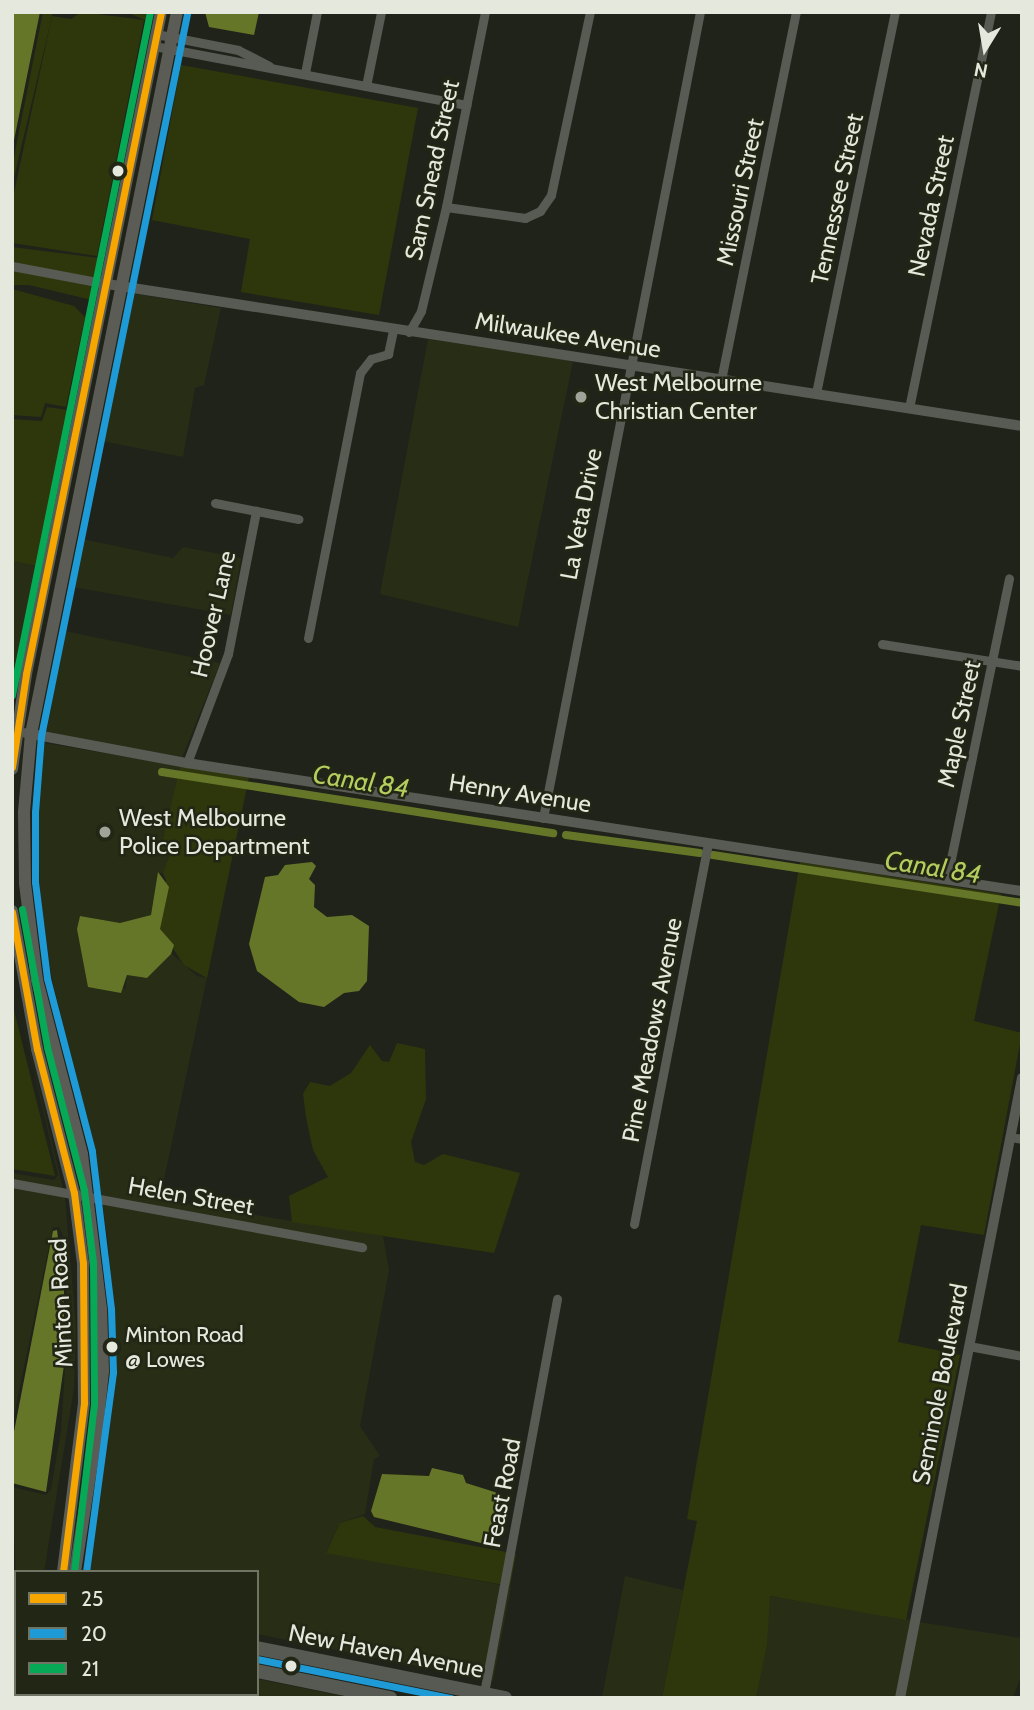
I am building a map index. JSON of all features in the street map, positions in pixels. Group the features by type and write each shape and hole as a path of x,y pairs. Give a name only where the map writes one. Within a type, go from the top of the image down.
{"main road":[{"path":"12,769 15,731 161,12"},
{"name":"Minton Road","path":"75,1570 103,1371 101,1310 82,1154 38,986 25,883 24,812 31,734 177,12"},
{"name":"Minton Road","path":"12,911 25,994 74,1193 83,1264 86,1367 78,1482 63,1570"},
{"path":"25,994 38,986"},
{"name":"New Haven Avenue","path":"259,1649 505,1698"},
{"path":"259,1667 266,1660 290,1655"},
{"name":"New Haven Avenue","path":"259,1669 390,1698"},
{"path":"339,1688 354,1682 363,1669"},
{"path":"369,1694 381,1682 400,1676"}],"street":[{"path":"305,73 317,12"},
{"path":"366,86 381,12"},
{"name":"Sam Snead Street","path":"409,332 421,311 446,206 485,12"},
{"path":"446,206 526,218 546,203 551,195 590,12"},
{"name":"La Veta Drive","path":"543,818 629,365 700,12"},
{"name":"Missouri Street","path":"721,380 796,12"},
{"name":"Tennessee Street","path":"816,393 895,12"},
{"name":"Nevada Street","path":"909,408 991,12"},
{"path":"155,40 212,45 243,52 269,66"},
{"path":"171,43 210,57 466,105"},
{"path":"210,57 212,45"},
{"path":"240,63 243,52"},
{"path":"12,266 107,285"},
{"name":"Milwaukee Avenue","path":"107,285 1022,426"},
{"path":"308,638 360,373 372,359 388,354 393,330"},
{"path":"215,503 298,519"},
{"name":"Hoover Lane","path":"187,763 228,654 256,511"},
{"name":"Maple Street","path":"947,878 1009,578"},
{"path":"882,644 1022,666"},
{"name":"Henry Avenue","path":"15,731 187,763 1022,891"},
{"name":"Pine Meadows Avenue","path":"634,1224 708,844"},
{"name":"Seminole Boulevard","path":"900,1698 969,1346 1016,1138 1022,1078"},
{"name":"Helen Street","path":"12,1183 362,1247"},
{"name":"Feast Road","path":"484,1693 557,1299"},
{"path":"969,1346 1022,1356"}],"shaded area":[{"path":"12,12 40,12 12,150"},
{"path":"43,12 53,12 12,186 12,167"},
{"path":"81,12 144,20 97,256 12,243 12,202 52,16 71,19"},
{"path":"151,12 92,300 29,285 12,285 12,247 99,258 147,21 129,13"},
{"path":"205,12 259,12 254,35 209,27"},
{"path":"181,65 418,108 379,315 241,292 250,239 152,220"},
{"path":"12,289 74,306 85,317 66,407 45,403 41,417 12,415"},
{"path":"130,293 221,308 204,385 195,388 183,457 102,441"},
{"path":"428,339 573,361 518,627 380,594"},
{"path":"76,380 38,566 12,561 12,419 42,421 47,407 68,410"},
{"path":"82,539 173,558 183,547 241,558 231,615 73,587"},
{"path":"12,561 38,566 12,693"},
{"path":"65,631 220,663 182,758 46,734"},
{"path":"45,743 180,766 160,852 170,854 165,873 158,873 151,915 120,923 80,916 125,990 127,975 147,978 171,953 197,976 207,978 163,1184 164,1200 383,1236 389,1270 360,1426 380,1456 374,1459 365,1514 340,1523 326,1552 511,1587 493,1681 259,1634 259,1570 82,1570 109,1404 109,1252 95,1148 52,980 40,895 37,803"},
{"path":"180,766 249,777 207,978 184,965 160,929 166,880 163,873 170,855 160,852"},
{"path":"312,862 316,866 309,879 315,885 314,907 327,917 352,915 369,926 367,981 359,991 344,993 324,1007 299,1002 257,971 249,944 265,877 278,875 285,865"},
{"path":"800,862 1001,894 974,1021 1022,1033 984,1235 921,1225 898,1342 960,1355 906,1620 770,1596 767,1645 756,1698 662,1698 697,1521 687,1519"},
{"path":"158,872 169,887 160,929 174,945 171,954 147,978 127,975 121,993 88,987 77,929 80,916 120,923 151,915"},
{"path":"12,975 65,1197 76,1328 74,1388 44,1570 15,1570 12,1487 46,1495 51,1489 61,1431 68,1322 63,1235 59,1227 53,1227 12,1425 12,1173 54,1180 58,1175"},
{"path":"12,1002 55,1176 12,1169"},
{"path":"397,1043 425,1049 426,1099 411,1142 415,1162 424,1165 443,1154 520,1173 494,1253 292,1222 289,1196 328,1177 313,1150 306,1117 303,1094 310,1082 330,1086 351,1073 370,1045 382,1061 389,1062"},
{"path":"57,1230 64,1289 64,1365 46,1492 12,1483 12,1442 53,1231"},
{"path":"432,1468 463,1475 466,1483 501,1494 497,1537 481,1543 374,1517 371,1511 382,1474 429,1476"},
{"path":"363,1516 375,1527 516,1554 510,1586 326,1553 340,1523"},
{"path":"625,1576 683,1590 662,1698 602,1698"},
{"path":"769,1596 911,1620 896,1698 756,1698 767,1645"},
{"path":"919,1622 1022,1638 1022,1673 1013,1698 904,1698"},
{"path":"259,1679 352,1698 63,1698 259,1696"}],"waterway":[{"name":"Canal 84","path":"162,772 553,833"},
{"name":"Canal 84","path":"566,835 700,853"},
{"name":"Canal 84","path":"713,855 1022,903"}],"transit line":[{"name":"21","path":"12,695 150,12"},
{"name":"25","path":"12,767 26,674 161,12"},
{"name":"20","path":"86,1570 113,1372 111,1309 92,1151 47,978 35,882 35,812 41,736 187,14"},
{"name":"21","path":"22,909 47,1047 84,1190 93,1262 94,1404 74,1570"},
{"name":"25","path":"12,912 37,1049 74,1193 83,1263 84,1403 63,1570"},
{"name":"20","path":"259,1659 451,1698"}],"place":[{"name":"West Melbourne Christian Center","path":"581,397"},
{"name":"West Melbourne Police Department","path":"105,832"},
{"name":"Minton Road @ Lowes","path":"112,1347"}]}
